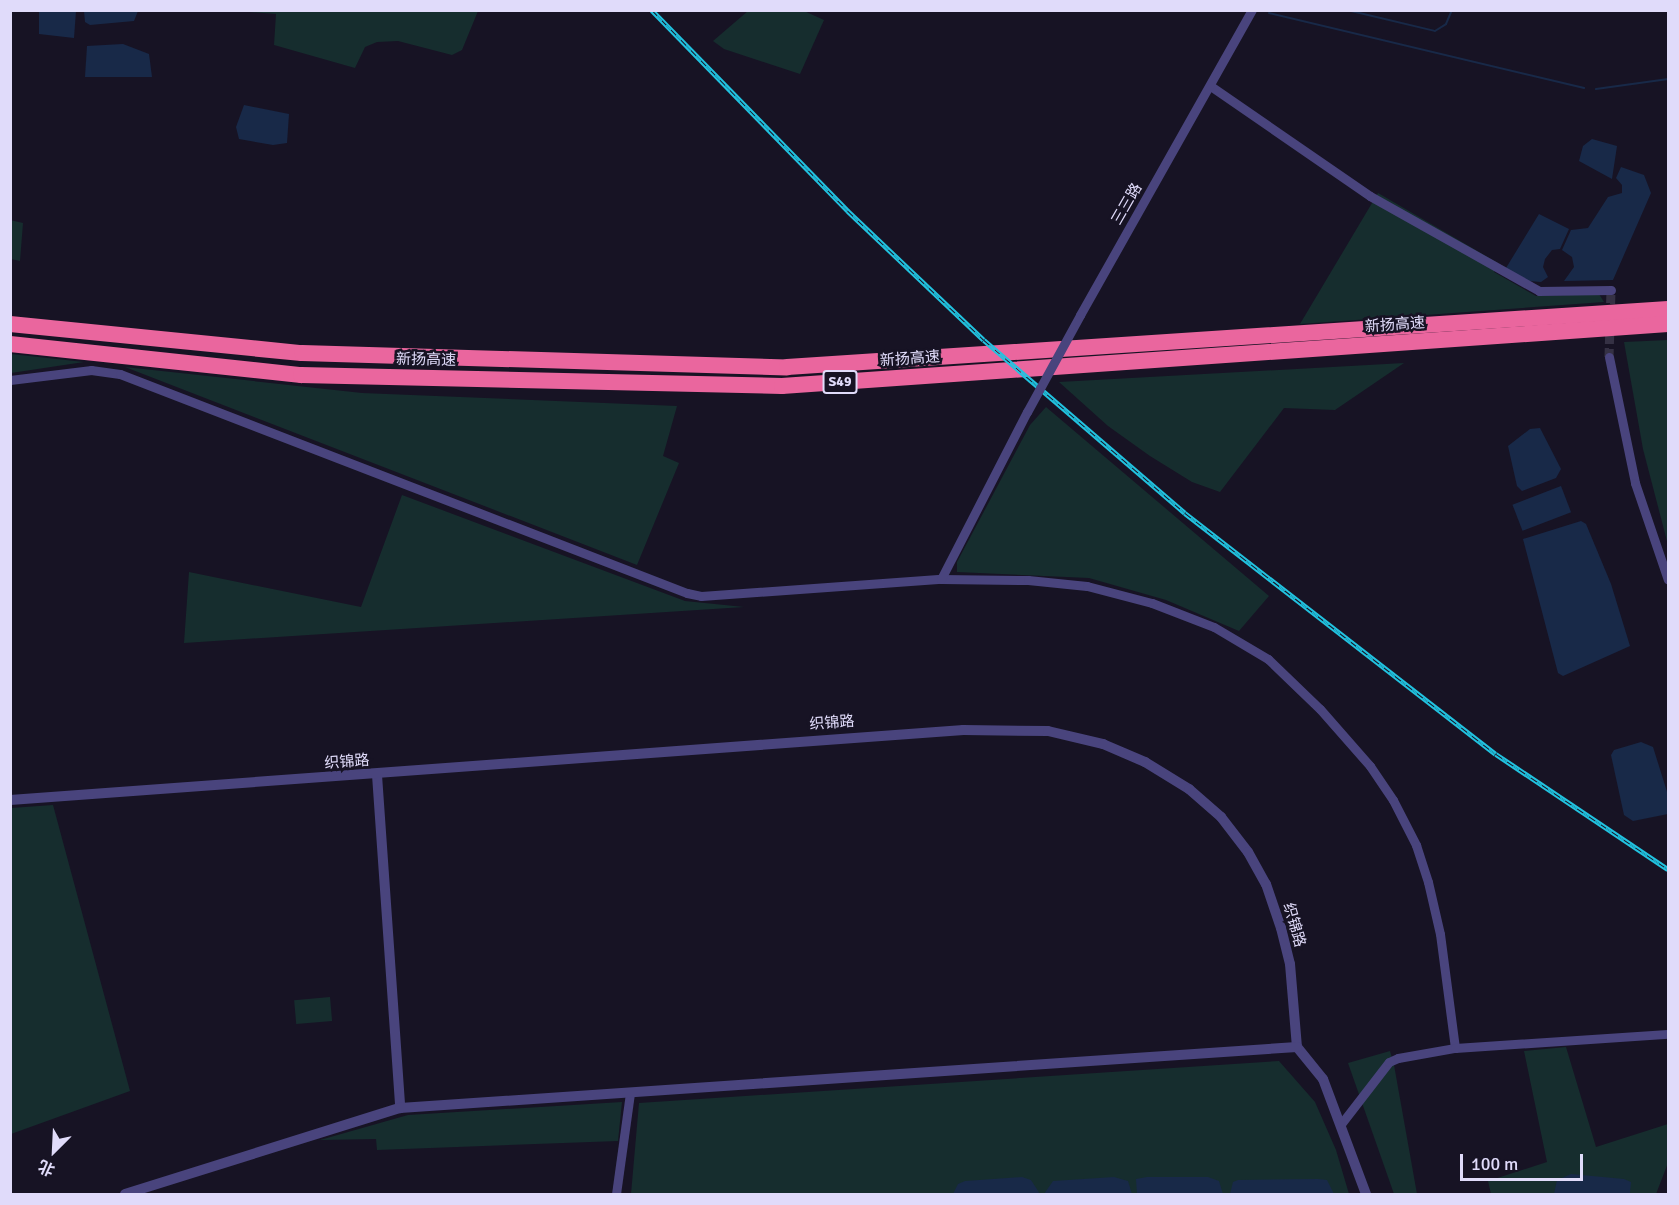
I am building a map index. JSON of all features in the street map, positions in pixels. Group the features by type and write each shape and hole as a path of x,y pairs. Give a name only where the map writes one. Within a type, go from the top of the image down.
{"highway":[{"name":"新扬高速","path":"10,324 302,353 787,367 1668,309"},
{"name":"新扬高速","path":"10,344 301,375 782,386 1668,324"}],"street":[{"name":"三三路","path":"941,579 1080,315 1212,87 1252,10"},
{"path":"1212,87 1370,196 1539,291 1611,290"},
{"path":"1609,357 1635,483 1668,580"},
{"path":"10,380 91,370 120,374 687,593 701,596 941,579 1028,580 1087,586 1152,603 1214,627 1268,659 1370,766 1416,845 1440,934 1455,1048"},
{"name":"织锦路","path":"10,800 377,775 963,730 1048,731 1103,744 1145,762 1189,789 1221,817 1248,852 1266,884 1284,939 1296,1010 1297,1047"},
{"path":"377,775 400,1108"},
{"path":"1341,1124 1389,1062 1455,1048 1668,1034"},
{"path":"125,1194 400,1108 1297,1047 1323,1078 1366,1194"},
{"path":"616,1194 630,1092"}],"green space":[{"path":"237,11 478,11 462,50 452,55 398,41 377,42 365,47 355,68 274,45 276,14"},
{"path":"748,11 804,11 824,20 800,74 724,49 713,41"},
{"path":"1378,193 1498,263 1494,272 1536,296 1599,294 1604,302 1300,324"},
{"path":"10,220 23,223 20,261 11,259"},
{"path":"1668,340 1668,545 1643,449 1624,342"},
{"path":"11,354 84,362 11,373"},
{"path":"1404,363 1335,410 1284,408 1220,492 1192,482 1150,456 1108,426 1059,382"},
{"path":"125,367 362,393 677,406 663,456 679,463 637,565"},
{"path":"1046,407 1269,596 1239,631 1166,600 1089,578 957,572 957,562 1030,425"},
{"path":"402,495 685,601 744,607 184,643 189,572 361,607"},
{"path":"53,805 130,1091 11,1134 11,808"},
{"path":"330,997 332,1021 296,1024 294,1000"},
{"path":"1566,1047 1596,1147 1668,1124 1668,1163 1656,1194 1491,1194 1488,1181 1547,1162 1524,1051"},
{"path":"1390,1051 1417,1194 1394,1194 1348,1063"},
{"path":"1279,1061 1315,1102 1336,1150 1349,1194 631,1194 639,1103"},
{"path":"622,1102 618,1141 377,1150 376,1139 320,1140 408,1115"}],"water":[{"path":"84,10 138,11 134,21 90,25 85,22"},
{"path":"39,11 76,11 74,38 39,34"},
{"path":"123,44 149,54 152,77 85,77 87,46"},
{"path":"244,105 289,114 287,143 273,145 239,139 236,127"},
{"path":"1592,139 1617,146 1612,179 1579,161 1583,146"},
{"path":"1621,167 1644,175 1651,193 1613,280 1564,281 1574,267 1572,257 1562,250 1571,230 1588,228 1608,197 1622,193 1622,185 1616,178"},
{"path":"1539,214 1569,229 1560,249 1552,250 1545,259 1543,267 1548,277 1541,282 1529,281 1506,268"},
{"path":"1540,428 1561,469 1556,478 1522,491 1517,486 1508,446 1530,429"},
{"path":"1561,486 1571,512 1522,531 1512,505"},
{"path":"1581,521 1586,524 1611,584 1630,646 1563,676 1558,673 1523,539"},
{"path":"1641,742 1653,747 1668,795 1668,814 1633,821 1624,815 1611,755 1614,750"},
{"path":"1571,1174 1624,1179 1631,1182 1630,1193 1554,1194 1557,1180"},
{"path":"1022,1177 1031,1180 1040,1194 953,1194 958,1184 965,1181"},
{"path":"1114,1177 1128,1181 1132,1194 1044,1194 1053,1181"},
{"path":"1208,1177 1219,1181 1223,1194 1137,1194 1136,1179"},
{"path":"1238,1180 1327,1180 1334,1194 1230,1194 1233,1182"}],"waterway":[{"path":"1347,10 1435,31 1446,24 1452,10"},
{"path":"1269,13 1584,88"},
{"path":"1596,89 1668,79"}],"tunnel":[{"path":"1609,357 1611,290"}],"railway":[{"path":"652,10 848,211 984,340 1185,513 1496,754 1668,869"}]}
